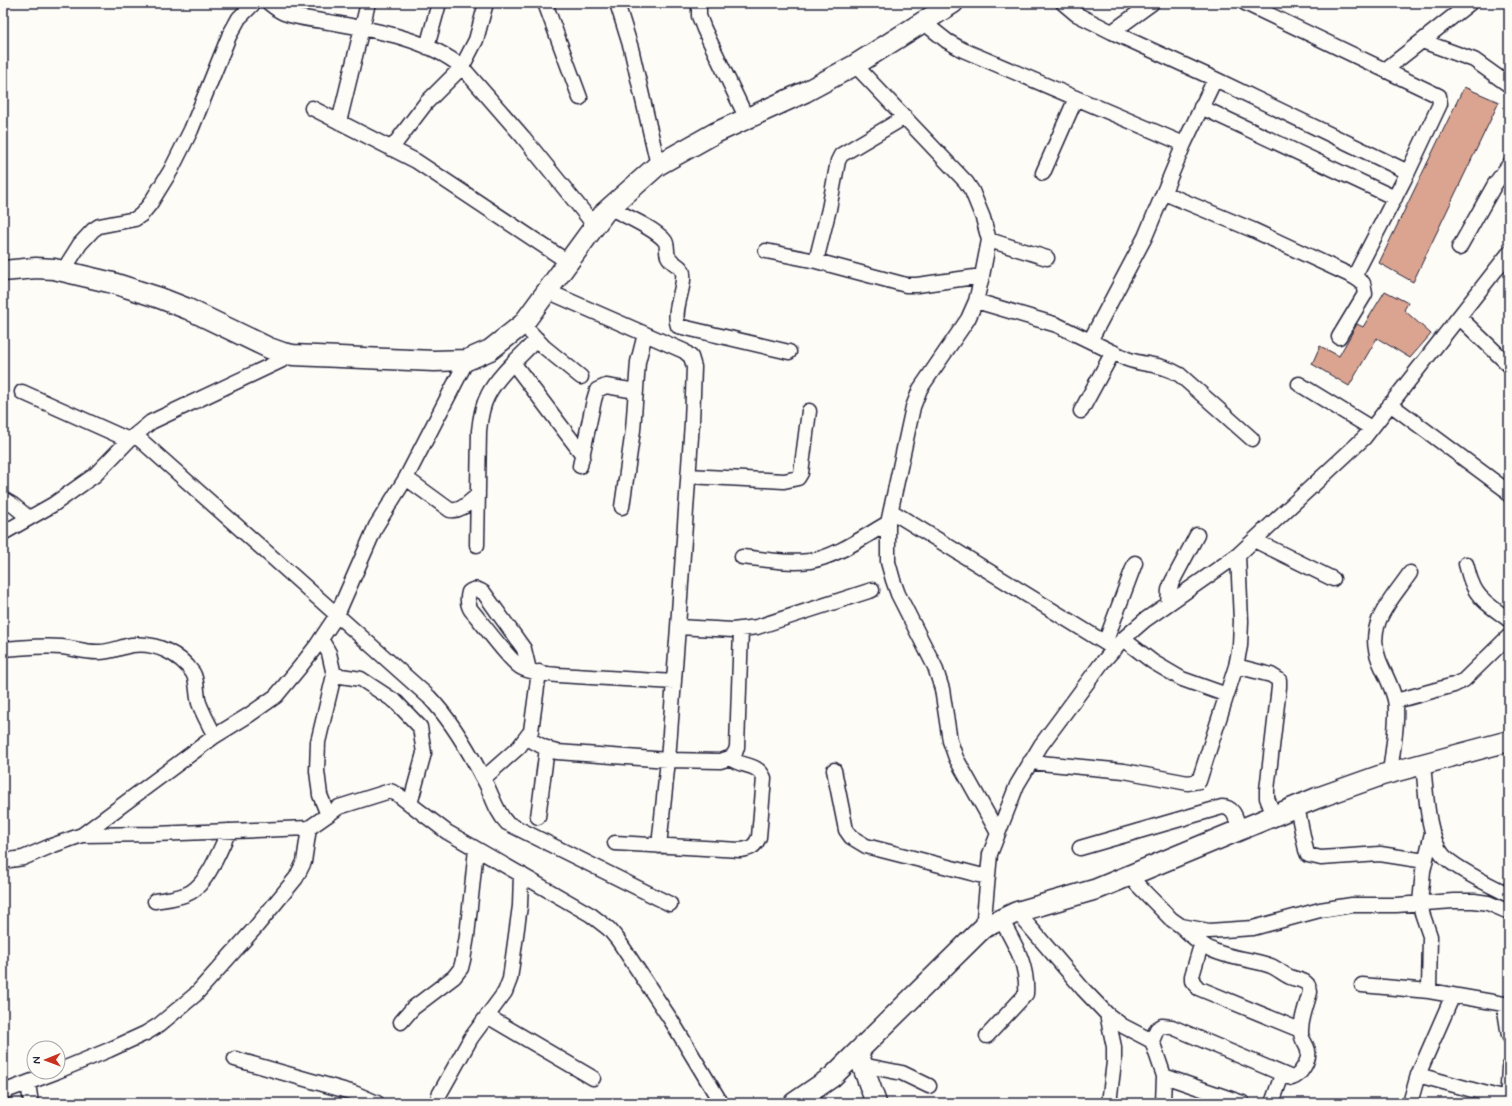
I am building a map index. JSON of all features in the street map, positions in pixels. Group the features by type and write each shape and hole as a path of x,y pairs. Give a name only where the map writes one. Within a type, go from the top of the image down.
{"main road":[{"path":"3,270 36,268 63,271 113,283 188,308 269,348 293,356 434,361 468,360 490,350 523,324 605,212 658,165 715,133 805,92 855,65 953,3"},
{"path":"794,1103 860,1059 983,928 1009,916 1098,889 1274,816 1390,773 1509,741"},
{"path":"860,1059 876,1103"}],"street":[{"path":"63,271 80,244 93,230 99,226 135,219 141,215 150,204 171,170 191,130 229,36 239,18 254,3"},
{"path":"269,3 286,14 361,28 409,40 427,47 454,61 462,67 522,137 594,226"},
{"path":"339,122 368,3"},
{"path":"427,47 439,3"},
{"path":"391,149 426,103 462,67 476,40 486,3"},
{"path":"544,3 580,98"},
{"path":"617,3 631,48 658,165"},
{"path":"699,3 699,16 704,29 747,119"},
{"path":"1063,3 1076,14 1112,32 1215,79 1408,172"},
{"path":"1112,32 1152,3"},
{"path":"1245,3 1439,96 1440,104 1408,172 1354,276"},
{"path":"1385,70 1470,3"},
{"path":"923,22 963,50 1184,144"},
{"path":"1422,41 1474,60 1509,86"},
{"path":"855,65 966,182 972,191 983,218 989,240 976,301 968,319 920,389 913,407 890,517 888,562 893,580 902,601 935,667 942,689 950,741 956,758 998,833"},
{"path":"1090,341 1145,237 1184,144 1215,79"},
{"path":"1043,173 1076,98"},
{"path":"1202,107 1395,198"},
{"path":"312,108 416,161 568,262"},
{"path":"816,261 829,209 838,161 841,155 905,118"},
{"path":"1459,248 1495,184 1509,165"},
{"path":"1164,193 1253,230 1354,276 1363,283 1365,294 1339,337"},
{"path":"610,208 649,228 661,237 666,242 668,256 682,268 684,273 683,282 676,316 678,326 789,352"},
{"path":"989,240 1047,258"},
{"path":"766,251 816,261 917,286 982,276"},
{"path":"1114,644 1145,620 1238,555 1364,438 1509,253"},
{"path":"547,291 684,351 691,358 694,367 674,682 659,846"},
{"path":"976,301 1057,325 1138,363 1158,365 1170,369 1180,375 1252,439"},
{"path":"1459,317 1509,365"},
{"path":"523,324 544,347 581,377"},
{"path":"622,507 633,430 638,362 645,334"},
{"path":"477,545 479,431 484,404 492,388 537,339"},
{"path":"1081,411 1113,352"},
{"path":"3,533 54,504 95,475 132,438 151,422 293,356"},
{"path":"82,836 215,736 276,696 321,639 337,615 376,526 406,478 468,360"},
{"path":"514,364 581,461 597,390 606,386 636,391"},
{"path":"1299,384 1371,428"},
{"path":"22,392 132,438 337,615 440,708 456,731 484,778 500,816 508,823 670,904"},
{"path":"1390,404 1506,490 1509,495"},
{"path":"688,476 784,481 798,478 801,473 809,411"},
{"path":"406,478 450,510 456,511 461,509 478,495"},
{"path":"3,499 29,518"},
{"path":"742,557 810,561 833,553 890,517"},
{"path":"890,517 1114,644 1153,662 1182,679 1227,695"},
{"path":"1168,604 1168,596 1172,582 1197,535"},
{"path":"1254,540 1333,579"},
{"path":"1030,762 1124,771 1188,783 1195,783 1199,781 1236,666 1240,646 1241,621 1238,555"},
{"path":"983,928 986,877 990,854 1017,785 1041,745 1102,664 1114,644 1135,564"},
{"path":"1466,564 1476,592 1484,601 1509,620"},
{"path":"1390,773 1396,701 1378,659 1375,648 1374,634 1378,620 1410,573"},
{"path":"484,778 514,752 527,738 531,731 534,671 524,649 484,593 473,589 469,592 467,599 468,605 519,667 534,671 558,675 674,682"},
{"path":"678,627 741,630 757,627 872,590"},
{"path":"527,738 557,752 668,760 720,761 730,758 735,754 737,747 741,630"},
{"path":"1396,701 1454,685 1464,680 1509,636"},
{"path":"321,639 329,653 334,674 318,742 317,771 320,794 328,815"},
{"path":"3,649 48,646 63,647 88,652 101,652 131,645 145,644 160,647 170,652 181,661 193,674 196,681 199,702 215,736"},
{"path":"1236,666 1271,675 1279,680 1280,687 1266,790 1267,798 1274,816"},
{"path":"334,674 362,680 396,702 420,727 424,754 410,804"},
{"path":"538,817 547,748"},
{"path":"615,843 740,850 749,849 755,845 759,838 764,778 758,769 735,762 730,758"},
{"path":"1423,765 1432,833 1442,854 1454,864 1509,895"},
{"path":"834,770 846,830 858,843 898,855 986,877"},
{"path":"3,861 23,858 51,846 82,836 309,828 339,807 390,791 397,794 447,832 591,915 609,929 618,940 671,1020 722,1103"},
{"path":"1080,848 1222,807 1228,807 1231,809 1240,830"},
{"path":"1297,807 1308,856 1321,858 1380,854 1425,861"},
{"path":"66,1068 146,1033 159,1025 195,995 256,928 296,878 304,862 309,828"},
{"path":"155,901 190,892 199,886 206,877 229,831"},
{"path":"1429,991 1430,936 1420,903 1425,861 1432,833"},
{"path":"401,1022 413,1008 454,977 460,968 463,960 467,936 476,849"},
{"path":"438,1103 439,1095 471,1038 505,992 510,979 520,906 521,874"},
{"path":"1128,876 1171,919 1181,926 1201,945 1224,955 1271,966 1290,977 1306,982 1309,986 1310,992 1300,1030 1303,1041 1309,1053 1308,1058 1297,1077 1292,1078 1282,1075 1172,1027 1162,1026 1157,1029 1152,1041 1164,1076 1163,1103"},
{"path":"1181,926 1209,931 1254,928 1320,910 1352,905 1454,901 1488,902 1509,912"},
{"path":"1009,916 1107,1014 1123,1026 1152,1041"},
{"path":"987,1036 1026,994 1022,958 1009,916"},
{"path":"1201,945 1192,976 1194,985 1300,1030"},
{"path":"1362,985 1429,991 1506,1004 1509,1036"},
{"path":"1410,1103 1418,1075 1453,995"},
{"path":"1107,1014 1114,1047 1114,1062 1109,1103"},
{"path":"487,1016 593,1078"},
{"path":"235,1059 354,1093 377,1103"},
{"path":"860,1059 902,1073 929,1086"},
{"path":"1418,1075 1508,1101 1509,1067"},
{"path":"1272,1103 1282,1075"},
{"path":"1164,1076 1243,1103"},
{"path":"3,1092 36,1080"},
{"path":"28,1083 31,1103"}],"building":[{"path":"1464,87 1499,102 1413,282 1379,263"},
{"path":"1385,291 1408,303 1404,310 1431,334 1410,358 1377,338 1349,386 1312,364 1320,346 1339,356 1357,324 1363,327"}]}
